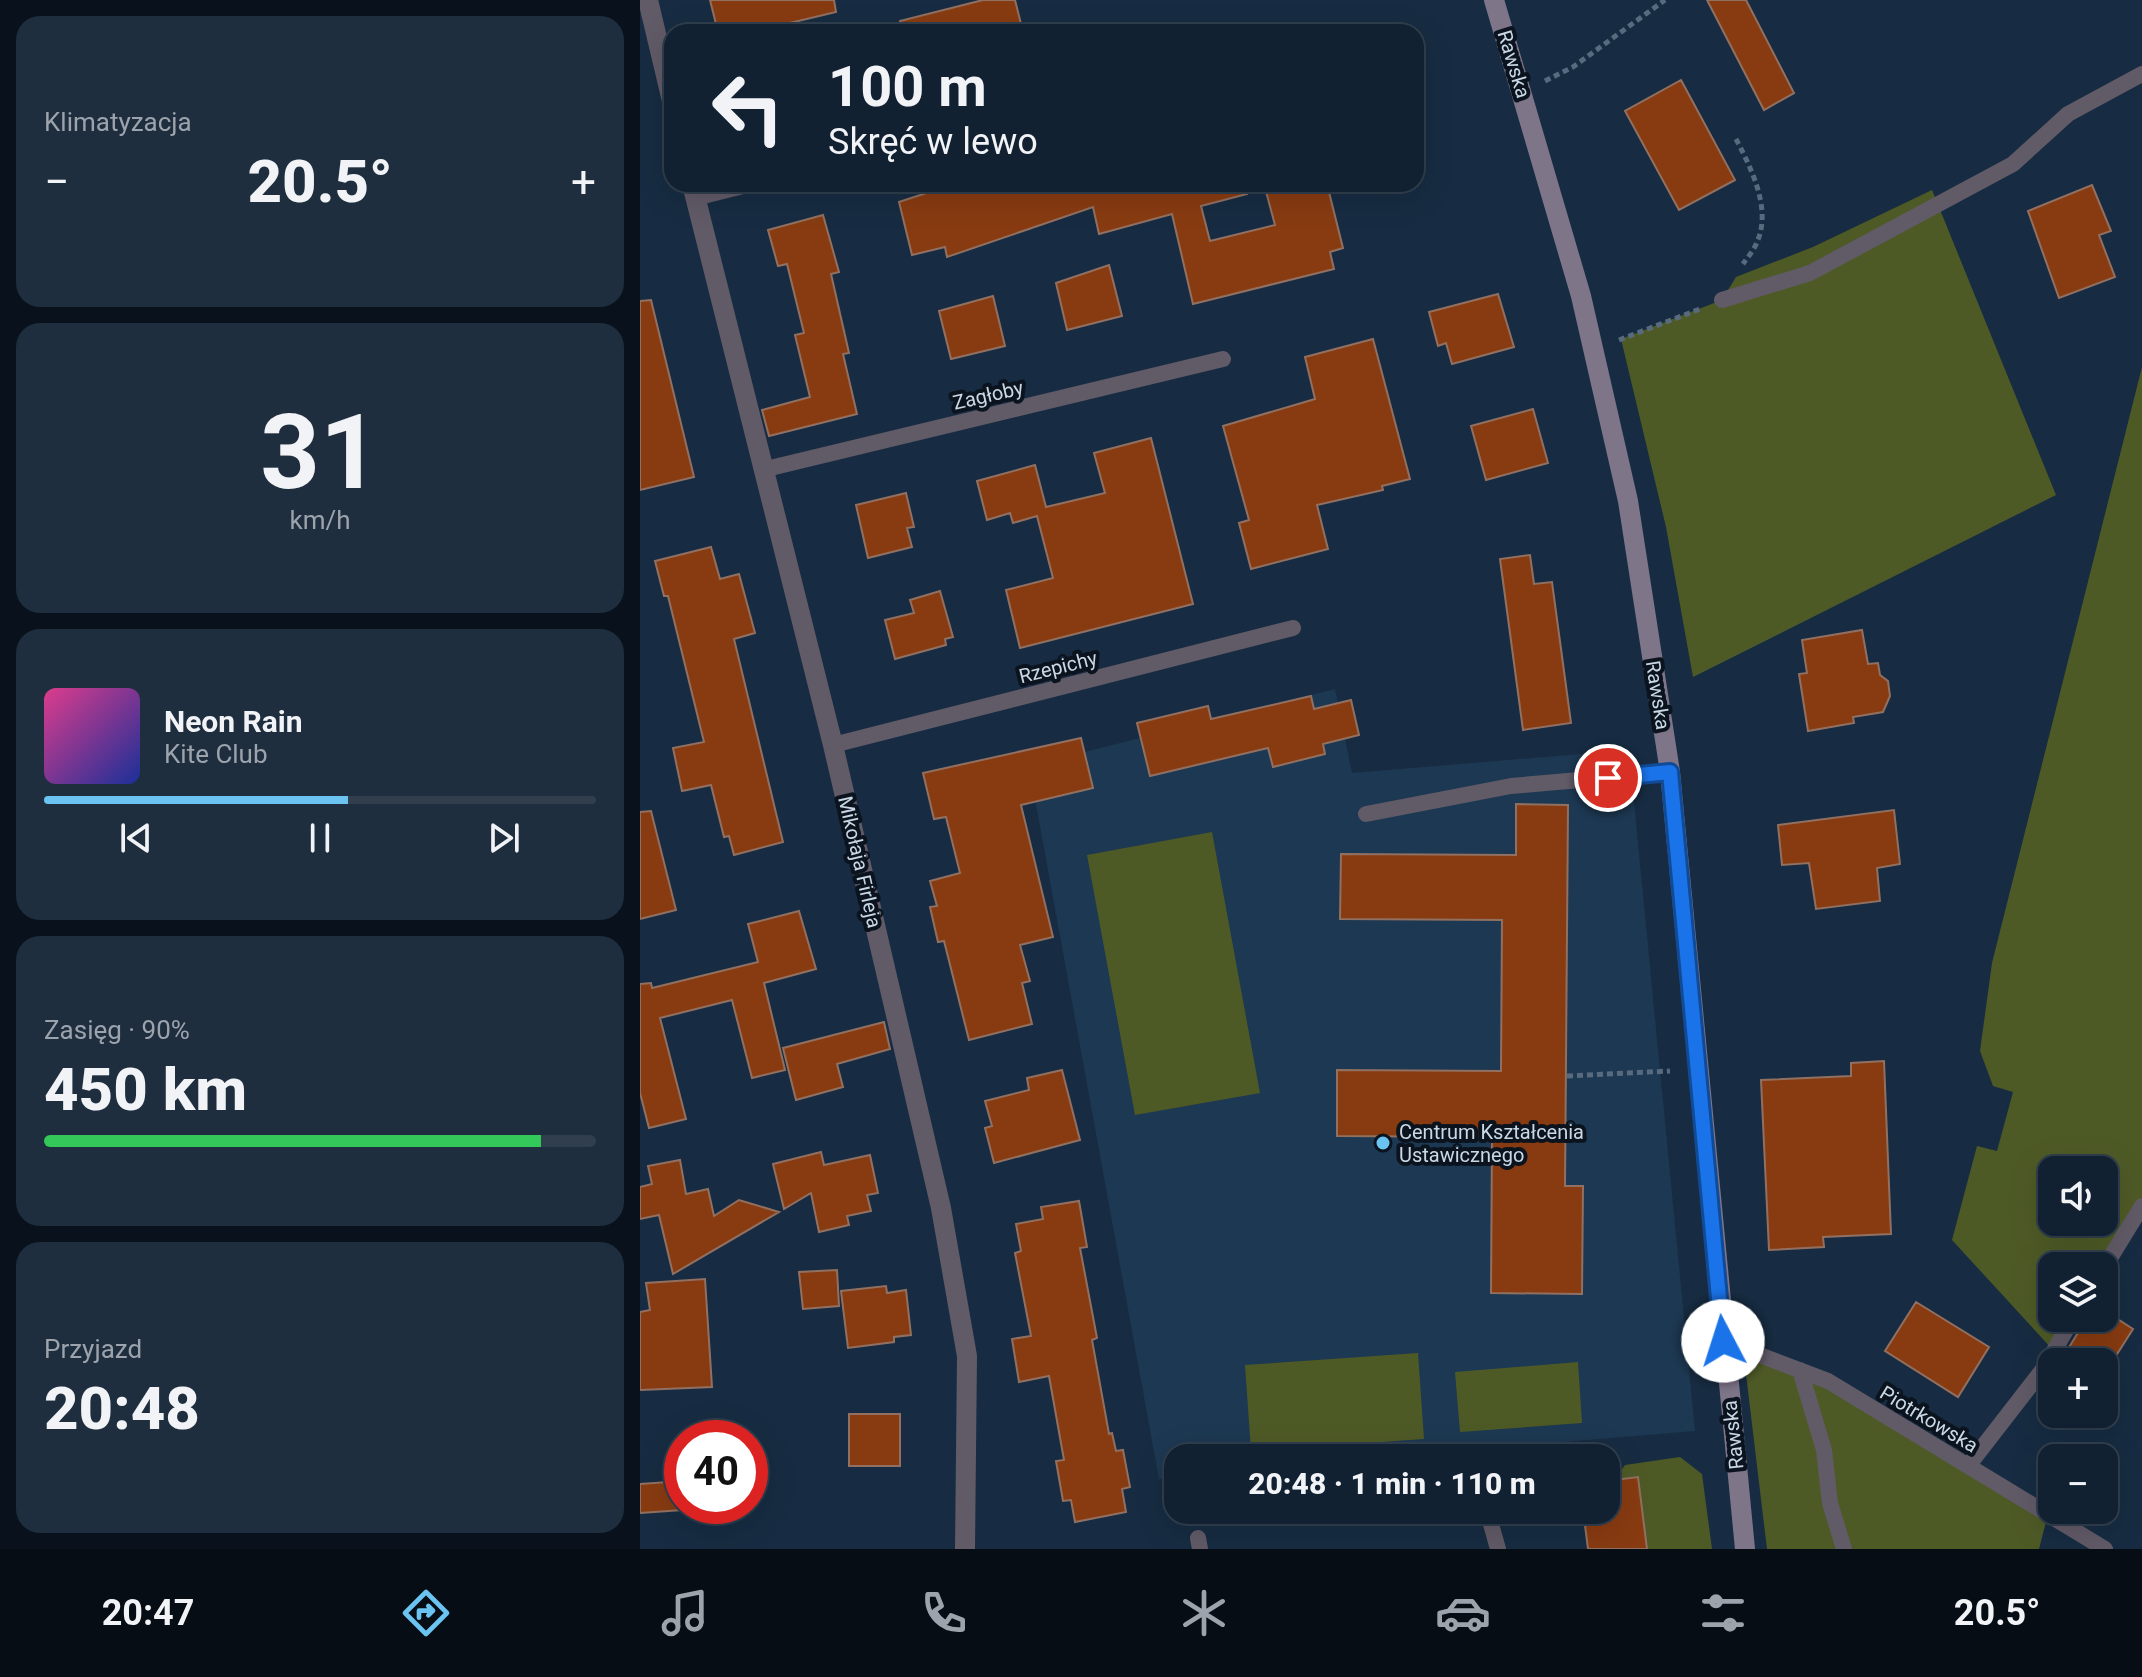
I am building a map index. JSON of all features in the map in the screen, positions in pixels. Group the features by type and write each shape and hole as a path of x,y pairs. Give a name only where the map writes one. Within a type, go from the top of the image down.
{"street":[{"path":"648,0 664,67"},
{"name":"Rawska","path":"1494,0 1523,93 1593,349 1628,501 1670,772 1745,1549"},
{"name":"Mikołaja Firleja","path":"694,192 833,745 941,1208 967,1356 965,1549"}],"lane":[{"path":"1722,300 1810,273 2013,164 2068,114 2142,74"},
{"name":"Zagłoby","path":"762,470 1223,359"},
{"name":"Rzepichy","path":"833,745 1293,628"},
{"path":"1366,814 1511,786 1670,772"},
{"path":"2114,1252 2142,1206"},
{"path":"1968,1466 2044,1368 2065,1332"},
{"name":"Piotrkowska","path":"1723,1341 1828,1381 2105,1549"},
{"path":"1800,1370 1824,1450 1830,1503 1844,1549"},
{"path":"1491,1524 1498,1549"}],"path":[{"path":"1523,93 1573,67 1665,0"},
{"path":"1593,349 1722,300 1757,244 1761,229 1756,182 1736,139"},
{"path":"1567,1076 1672,1071"}],"shaded area":[{"name":"Centrum Kształcenia Ustawicznego","path":"1335,689 1352,773 1629,750 1695,1431 1540,1444 1164,1444 1164,1478 1159,1479 1029,766"}],"green space":[{"path":"1932,190 2056,495 1693,677 1666,527 1621,339 1722,300 1736,277 1813,247"},
{"path":"2142,367 2142,1206 2113,1252 2038,1252 2038,1332 2064,1332 2054,1348 2051,1348 1952,1240 1977,1146 1997,1151 2013,1092 1993,1086 1980,1051 1992,963"},
{"path":"1212,832 1260,1093 1135,1115 1087,855"},
{"path":"1743,1349 1828,1381 2038,1508 2038,1524 2045,1524 2039,1549 1767,1549"},
{"path":"1418,1353 1424,1439 1352,1444 1251,1444 1245,1365"},
{"path":"1578,1362 1582,1423 1460,1432 1455,1372"},
{"path":"1680,1457 1702,1474 1712,1549 1647,1549 1638,1477 1620,1479 1620,1472 1625,1465"}],"building":[{"path":"710,0 834,0 836,12 786,24 716,24"},
{"path":"983,0 1015,0 1021,24 900,24 900,21"},
{"path":"1707,0 1746,0 1794,93 1764,110"},
{"path":"1681,80 1735,180 1679,210 1625,111"},
{"path":"2092,185 2111,231 2099,235 2115,277 2059,298 2028,211"},
{"path":"930,192 1247,192 1201,206 1210,241 1275,225 1266,192 1329,192 1343,248 1330,252 1334,269 1193,304 1172,214 1099,234 1093,207 947,257 945,247 912,255 899,202"},
{"path":"823,215 839,272 831,274 849,353 843,354 857,414 769,436 762,410 810,397 795,335 804,333 787,264 778,266 768,230"},
{"path":"1109,265 1122,316 1067,330 1056,283"},
{"path":"1498,294 1514,347 1452,364 1446,343 1438,346 1429,312"},
{"path":"993,296 1005,346 951,359 939,311"},
{"path":"651,300 694,477 640,490 640,301"},
{"path":"1373,339 1410,479 1382,486 1383,490 1317,505 1328,549 1251,569 1239,523 1249,520 1223,426 1315,399 1305,357"},
{"path":"1533,409 1548,463 1486,480 1471,426"},
{"path":"1151,438 1193,604 1020,648 1006,590 1053,578 1037,516 1013,523 1010,513 987,520 977,481 1035,465 1046,507 1105,493 1094,453"},
{"path":"906,493 914,527 907,528 912,547 868,558 856,505"},
{"path":"711,547 720,579 739,574 755,633 734,639 783,842 734,855 729,836 724,837 711,785 682,791 673,748 704,742 668,596 664,596 655,561"},
{"path":"1530,555 1534,584 1552,582 1571,723 1523,730 1500,559"},
{"path":"940,591 953,637 945,639 946,645 895,659 885,620 914,613 910,600"},
{"path":"1862,630 1868,664 1878,663 1880,675 1888,681 1890,696 1883,712 1853,717 1854,723 1808,731 1799,674 1807,673 1802,640"},
{"path":"1311,696 1314,709 1351,700 1359,735 1323,744 1325,754 1273,767 1268,748 1150,776 1137,723 1208,706 1211,719"},
{"path":"1081,738 1093,788 1021,805 1053,937 1020,945 1030,981 1022,983 1032,1024 969,1040 944,941 938,942 930,907 937,906 930,881 960,873 946,817 934,819 923,773"},
{"path":"1516,804 1568,805 1565,1186 1583,1186 1582,1294 1491,1293 1492,1137 1337,1136 1337,1070 1501,1071 1502,920 1340,919 1341,854 1516,855"},
{"path":"1894,810 1900,864 1877,868 1880,901 1816,909 1809,863 1782,865 1778,825"},
{"path":"651,811 676,910 640,919 640,812"},
{"path":"799,911 816,969 764,983 785,1070 752,1078 732,1000 660,1018 686,1119 649,1128 640,1093 640,984 651,983 652,988 758,962 748,924"},
{"path":"884,1022 890,1049 837,1064 843,1087 796,1100 783,1048"},
{"path":"1884,1061 1891,1234 1823,1237 1824,1247 1769,1250 1761,1080 1851,1076 1851,1063"},
{"path":"1062,1070 1080,1140 994,1163 985,1128 992,1126 985,1101 1029,1090 1027,1078"},
{"path":"821,1152 824,1165 870,1155 878,1193 867,1195 871,1211 847,1216 849,1225 819,1232 811,1193 784,1209 773,1164"},
{"path":"680,1160 686,1194 708,1189 714,1216 739,1200 779,1212 673,1274 659,1215 640,1219 640,1187 652,1184 648,1166"},
{"path":"1079,1201 1087,1247 1080,1248 1097,1338 1092,1340 1109,1434 1112,1433 1116,1451 1123,1450 1130,1487 1122,1489 1126,1512 1075,1522 1071,1500 1063,1501 1056,1461 1064,1460 1049,1376 1019,1382 1012,1339 1031,1336 1015,1253 1021,1251 1016,1224 1043,1219 1041,1207"},
{"path":"837,1270 839,1306 803,1309 799,1272"},
{"path":"705,1279 712,1387 640,1390 640,1312 650,1310 646,1283"},
{"path":"886,1286 887,1293 906,1290 911,1335 894,1337 894,1342 848,1348 841,1291"},
{"path":"1916,1302 1989,1347 1958,1397 1885,1351"},
{"path":"2118,1319 2133,1329 2118,1353 2118,1348 2069,1348 2078,1332 2118,1332"},
{"path":"849,1414 900,1414 900,1466 849,1466"},
{"path":"1638,1477 1647,1549 1588,1549 1585,1524 1620,1524 1620,1479"},
{"path":"664,1482 664,1511 640,1513 640,1484"}],"place":[{"name":"Centrum Kształcenia Ustawicznego","path":"1383,1143"}],"route":[{"path":"1608,778 1670,772 1723,1341"}]}
